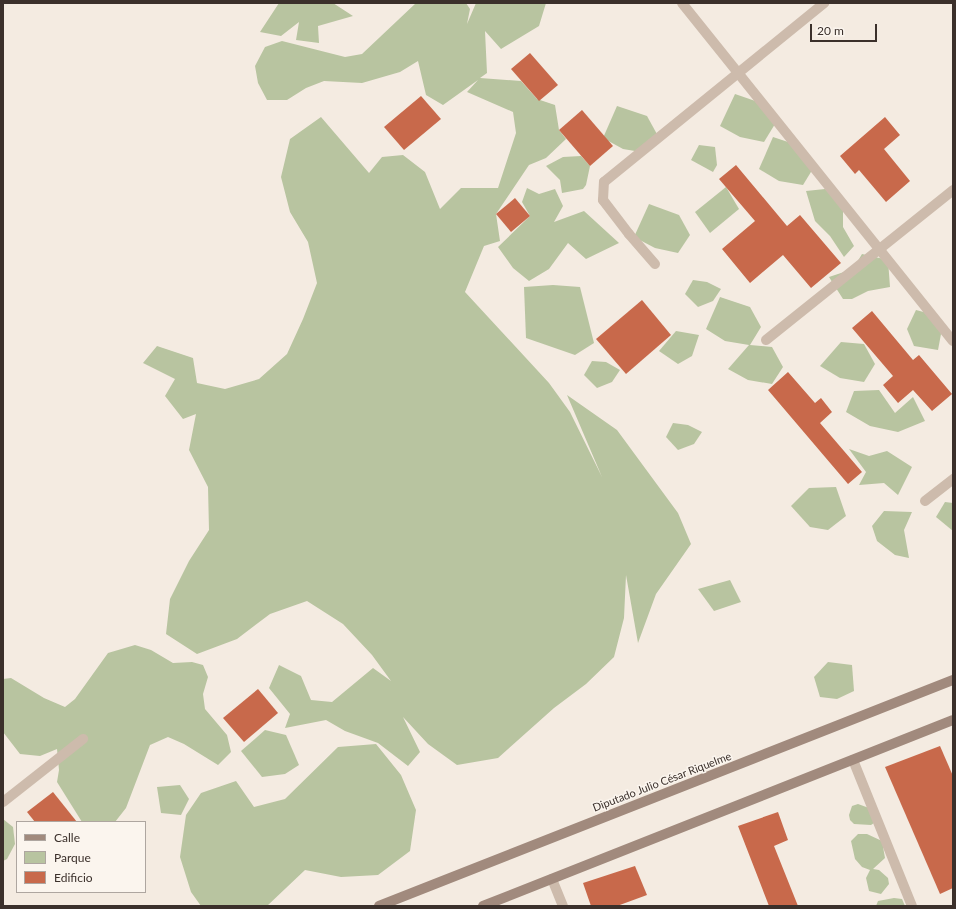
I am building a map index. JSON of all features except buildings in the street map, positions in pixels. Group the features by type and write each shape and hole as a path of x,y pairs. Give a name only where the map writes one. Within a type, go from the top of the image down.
{"street":[{"path":"682,3 953,341"},
{"path":"655,264 629,234 603,200 604,182 824,3"},
{"path":"766,340 953,190"},
{"path":"924,501 953,479"},
{"name":"Diputado Julio César Riquelme","path":"379,906 953,680"},
{"path":"483,906 953,720"},
{"path":"3,802 84,739"},
{"path":"854,760 912,906"},
{"path":"552,879 563,906"}],"green space":[{"path":"279,3 333,3 353,16 318,26 319,43 296,40 299,22 281,36 260,32"},
{"path":"416,3 466,3 470,9 467,24 476,3 546,3 539,26 501,49 485,31 487,73 480,78 521,81 537,99 555,105 559,130 566,139 546,158 529,165 496,214 500,241 484,246 465,292 549,383 570,412 602,477 567,395 617,430 678,513 691,544 656,594 638,643 626,575 624,618 614,657 586,684 554,708 498,758 457,765 428,744 403,717 420,752 408,766 378,743 345,731 326,720 285,728 290,714 269,688 279,665 301,676 311,700 332,702 373,668 391,681 372,655 343,624 307,601 270,614 237,639 197,654 166,634 170,599 189,561 209,530 208,487 189,450 196,414 183,419 165,396 175,379 143,363 157,346 193,358 197,383 225,389 259,379 287,354 317,283 308,242 290,212 281,177 290,139 321,117 369,173 382,157 403,155 425,172 440,209 461,188 498,188 516,133 513,112 467,92 478,80 443,105 426,95 418,61 400,72 362,83 324,81 306,88 287,100 267,100 258,83 255,66 265,47 282,41 345,57 362,54"},
{"path":"735,94 764,104 775,124 764,142 740,137 720,126"},
{"path":"617,106 647,116 658,136 647,153 623,149 603,138"},
{"path":"773,137 803,147 814,167 803,185 779,181 759,169"},
{"path":"699,145 715,147 717,165 713,172 691,160"},
{"path":"581,156 590,166 586,185 583,189 562,193 560,180 546,166 563,157"},
{"path":"726,187 739,209 710,233 695,212"},
{"path":"527,188 539,194 555,189 563,206 554,222 584,211 619,243 586,259 568,243 549,269 529,281 513,268 498,247 530,216 522,202"},
{"path":"825,189 843,204 843,227 854,246 844,257 830,236 815,221 806,191"},
{"path":"649,204 679,215 690,235 678,253 655,248 634,237"},
{"path":"862,254 888,260 890,287 868,291 852,299 843,299 829,277 853,269"},
{"path":"693,280 707,282 721,289 713,301 698,307 685,294"},
{"path":"553,285 580,287 594,343 575,355 526,338 524,287"},
{"path":"720,297 750,307 761,327 750,345 772,347 783,367 772,384 748,380 728,369 749,345 725,341 706,329"},
{"path":"916,310 931,314 938,322 941,334 938,350 914,346 907,329"},
{"path":"676,331 699,335 692,356 678,364 659,351"},
{"path":"841,342 864,344 875,364 864,382 840,378 820,366"},
{"path":"592,361 606,362 620,370 612,382 597,388 584,375"},
{"path":"879,390 895,413 913,397 925,421 898,432 870,426 846,412 854,391"},
{"path":"673,423 688,425 702,432 694,444 678,450 666,437"},
{"path":"849,449 869,456 887,451 912,467 898,495 884,483 859,485 866,472"},
{"path":"836,487 846,516 828,530 810,527 791,506 809,488"},
{"path":"945,502 953,503 953,531 936,517"},
{"path":"884,511 912,512 904,530 909,558 895,555 877,541 872,526"},
{"path":"730,580 741,602 714,611 698,589"},
{"path":"135,645 151,650 173,663 192,662 203,665 208,677 203,694 205,709 227,735 231,752 218,765 184,744 168,737 150,745 126,808 116,821 81,821 57,782 59,770 57,749 40,756 20,754 3,732 3,679 11,678 44,698 65,707 75,699 108,653"},
{"path":"828,662 852,665 854,691 837,699 820,697 814,677"},
{"path":"265,730 286,735 299,765 285,774 262,777 241,751"},
{"path":"376,744 401,775 416,810 410,851 378,875 341,877 305,870 267,906 201,906 191,892 180,857 186,815 201,793 236,781 254,807 285,799 338,747"},
{"path":"180,785 189,799 181,815 161,813 157,787"},
{"path":"858,804 869,808 874,823 871,825 854,824 850,820 849,815 852,806"},
{"path":"3,819 13,827 15,844 7,859 3,861"},
{"path":"858,834 867,834 882,841 885,858 873,869 879,870 888,878 889,884 881,894 869,891 866,878 870,870 862,867 855,859 851,841"},
{"path":"894,898 902,899 905,906 876,906 878,901"}]}
